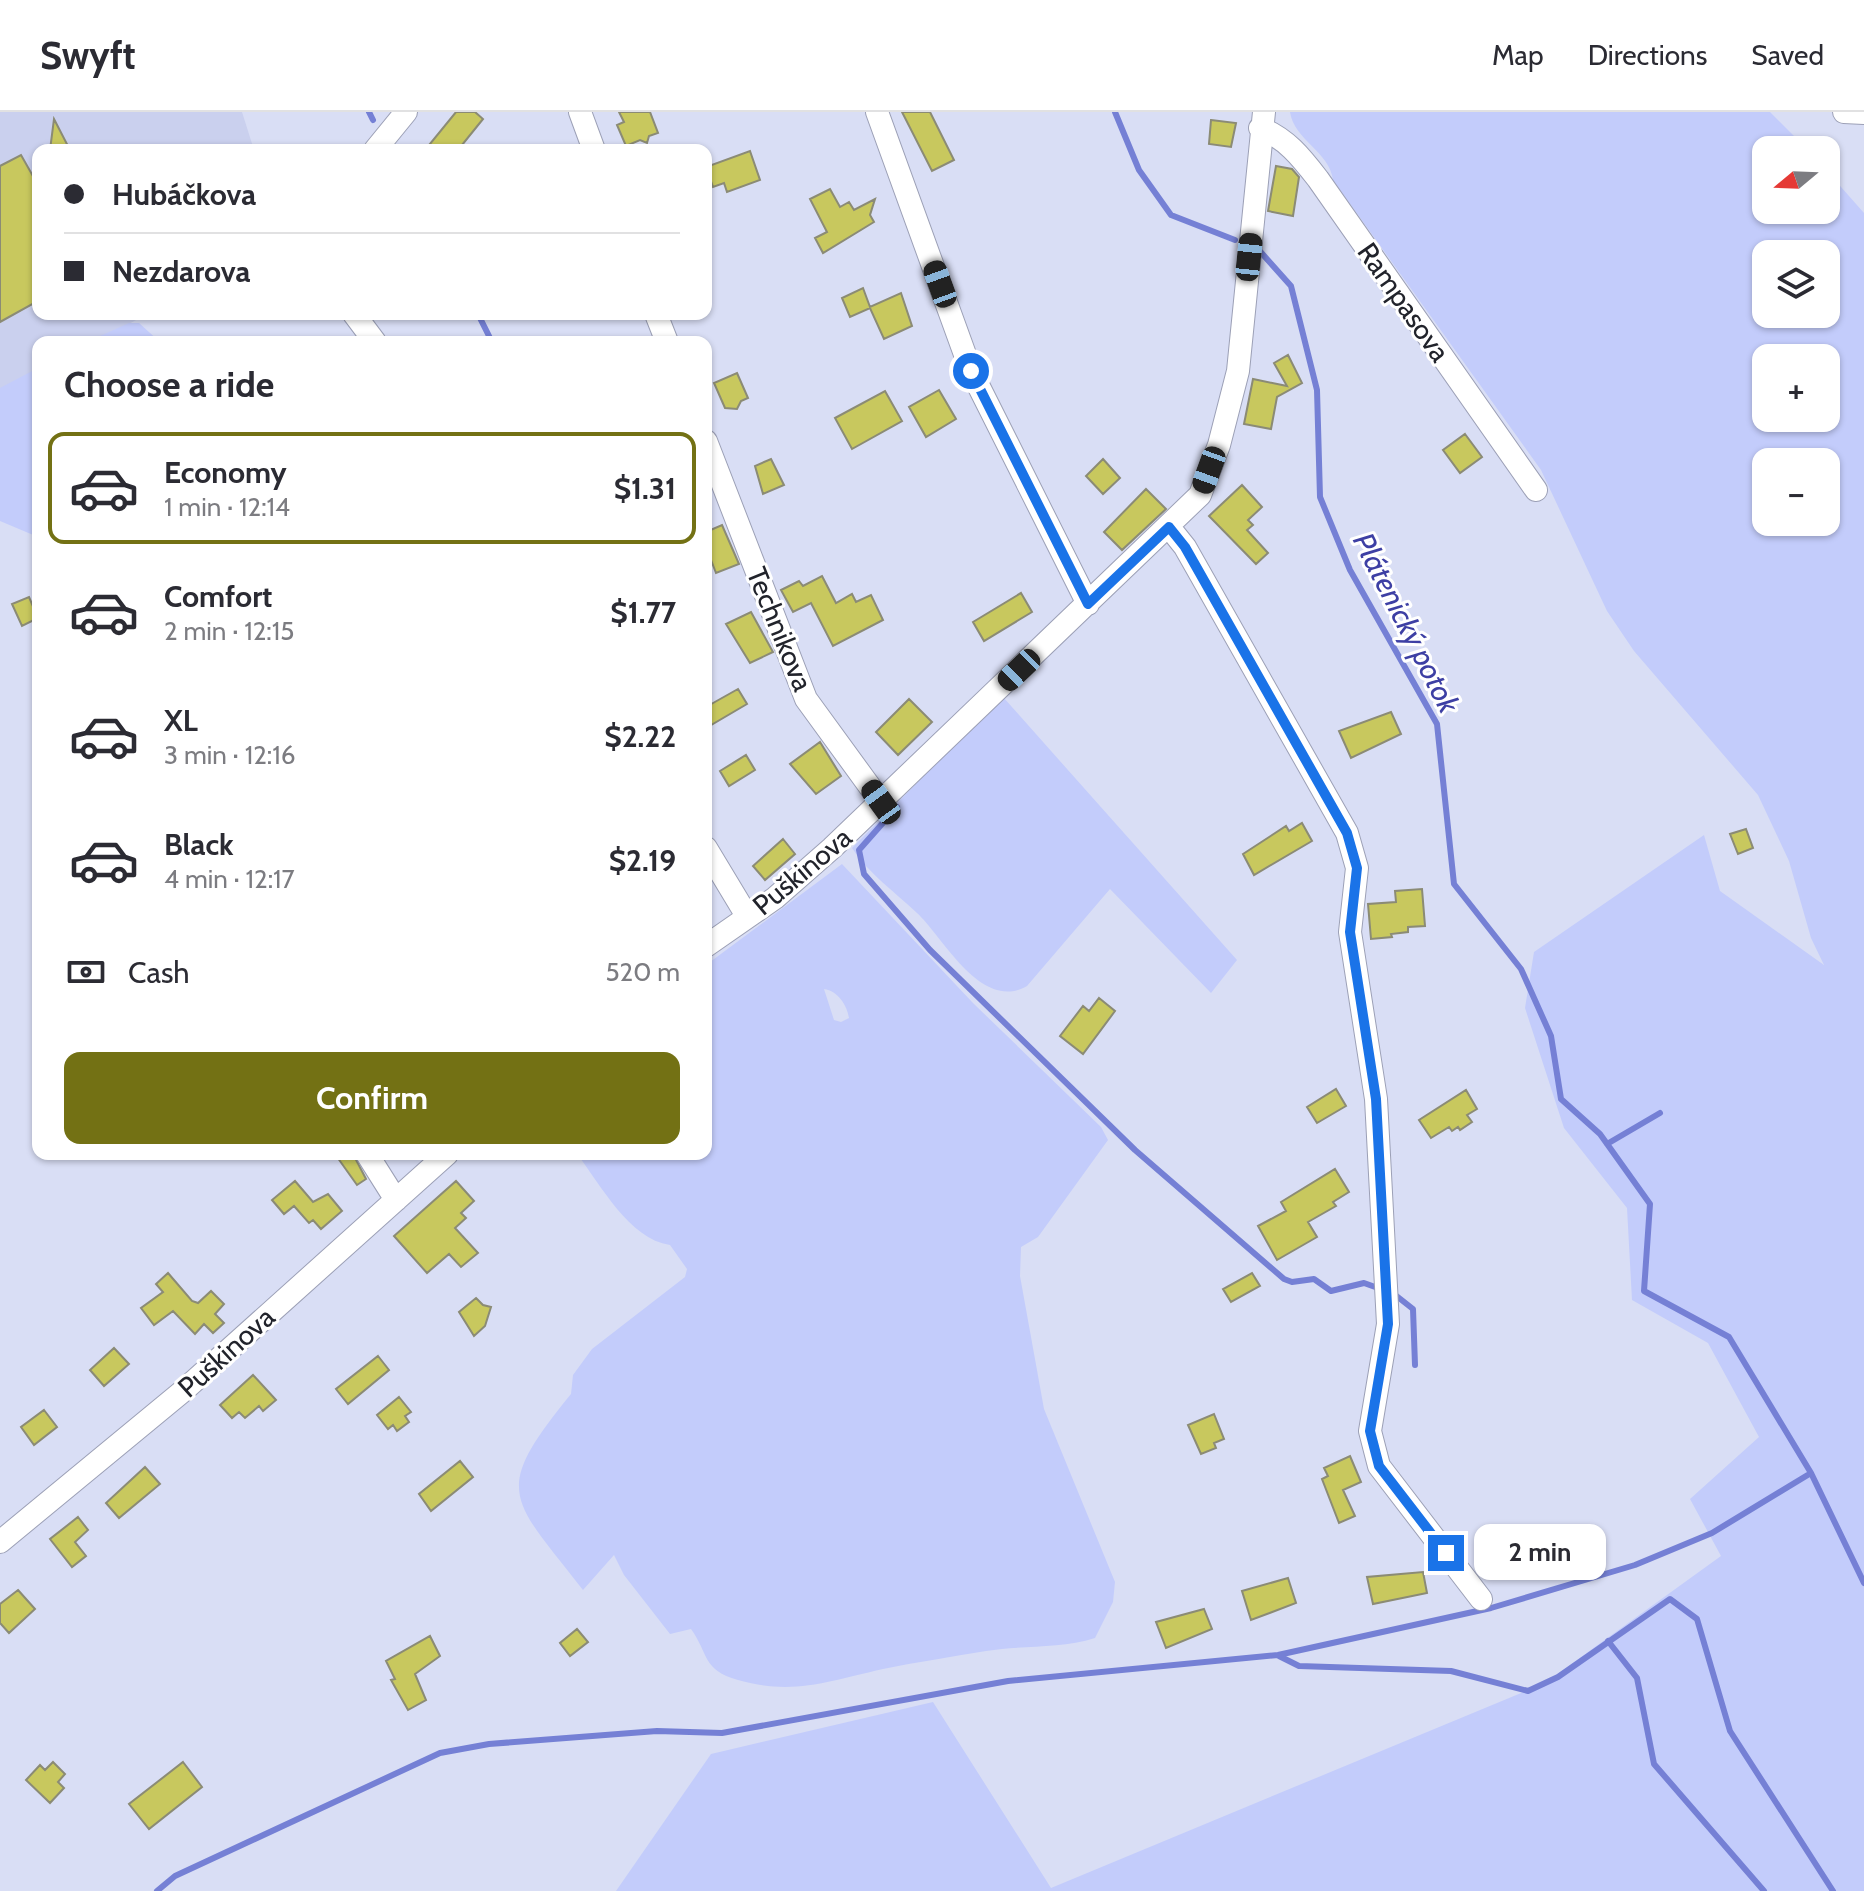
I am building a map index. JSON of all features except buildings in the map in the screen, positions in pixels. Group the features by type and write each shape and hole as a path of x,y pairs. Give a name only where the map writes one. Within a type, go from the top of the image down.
{"street":[{"path":"380,144 406,112"},
{"path":"580,112 592,144"},
{"path":"877,112 971,371 1088,604"},
{"path":"1844,112 1864,113"},
{"name":"Puškinova","path":"712,942 775,898 881,802 1200,495 1219,445 1238,371 1262,120"},
{"name":"Rampasova","path":"1262,120 1296,151 1318,179 1536,490"},
{"name":"Technikova","path":"712,456 806,699 881,802"},
{"path":"1169,527 1185,547 1347,833 1357,868 1350,932 1376,1099 1388,1324 1370,1431 1379,1466 1481,1599"},
{"path":"712,858 747,916"},
{"path":"371,1160 396,1200"},
{"name":"Puškinova","path":"0,1542 183,1391 440,1160"}],"shaded area":[{"path":"0,112 242,112 252,144 32,144 32,320 136,320 107,336 32,336 32,376 0,394"},
{"path":"1290,112 1770,112 1794,136 1752,136 1752,224 1840,224 1840,186 1864,213 1864,1891 616,1891 711,1754 933,1702 1051,1888 1545,1683 1721,1556 1690,1499 1759,1437 1708,1343 1632,1300 1627,1208 1564,1128 1525,1008 1534,952 1704,835 1720,891 1824,965 1811,938 1789,861 1758,795 1634,651 1607,611 1541,470 1333,180 1326,162 1298,130"},
{"path":"129,323 139,323 153,336 100,336"},
{"path":"32,371 32,534 0,521 0,388"},
{"path":"1003,697 1237,960 1211,993 1110,889 1027,986 1010,991 994,989 965,969 928,924 874,874 852,848"},
{"path":"842,864 973,1003 1101,1127 1108,1140 1038,1237 1021,1247 1020,1276 1044,1409 1115,1582 1113,1602 1095,1638 1068,1644 986,1651 896,1666 811,1685 776,1687 738,1680 718,1671 708,1660 691,1629 670,1634 624,1575 614,1555 583,1590 526,1513 520,1494 520,1475 545,1427 571,1394 573,1375 592,1349 685,1277 687,1269 670,1245 642,1233 606,1195 581,1160 712,1160 712,961","holes":["824,989 841,999 849,1018 841,1022 834,1020"]}],"waterway":[{"path":"369,112 373,120"},
{"name":"Plátenický potok","path":"1115,112 1139,170 1171,215 1235,240"},
{"name":"Plátenický potok","path":"1258,249 1291,286 1317,390 1320,497 1350,570 1437,724 1454,884 1521,969 1551,1036 1561,1099 1600,1134 1650,1204 1644,1291 1729,1337 1811,1473"},
{"path":"481,320 489,336"},
{"path":"897,807 859,850 864,874 930,950 1135,1150 1284,1279 1292,1282 1314,1279 1331,1291 1364,1283 1378,1288"},
{"path":"1607,1144 1660,1113"},
{"path":"1394,1294 1413,1309 1415,1365"},
{"path":"157,1891 175,1876 440,1753 489,1744 657,1731 722,1733 1008,1681 1278,1655 1491,1608 1635,1565 1712,1533 1811,1473 1864,1583"},
{"path":"1279,1656 1299,1666 1451,1671 1528,1691 1558,1677 1670,1599 1697,1619 1730,1731 1833,1891"},
{"path":"1608,1641 1637,1678 1654,1764 1764,1891"}],"route":[{"path":"971,371 1088,604 1169,527 1185,547 1347,833 1357,868 1350,932 1376,1099 1388,1324 1370,1431 1379,1466 1446,1553"}]}
